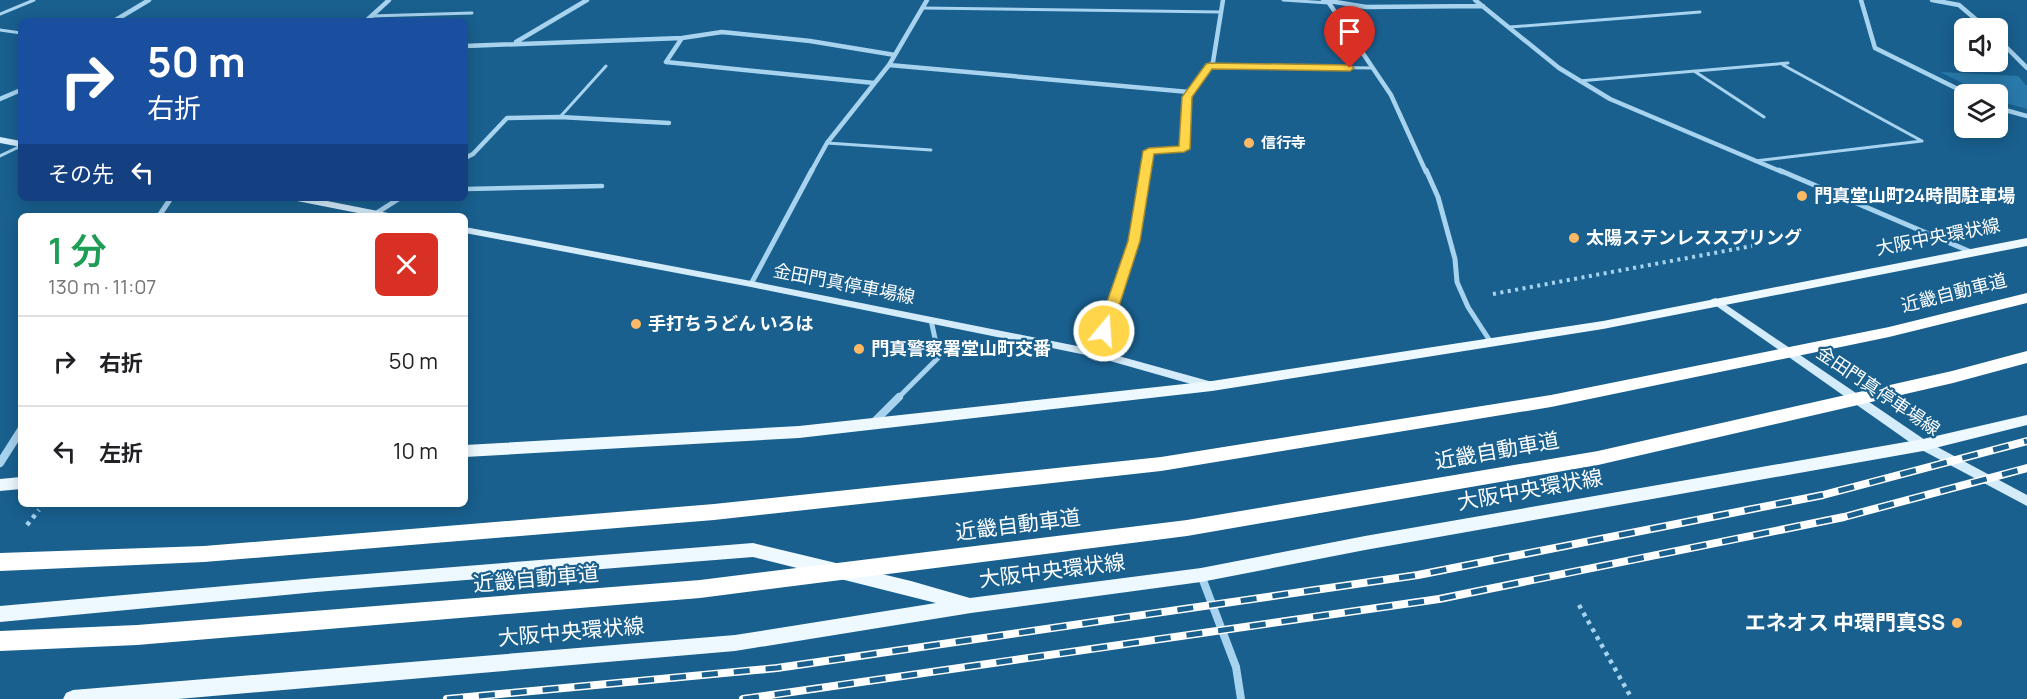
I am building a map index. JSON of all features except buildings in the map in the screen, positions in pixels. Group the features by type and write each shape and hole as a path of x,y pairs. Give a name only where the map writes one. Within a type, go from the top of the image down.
{"highway":[{"name":"近畿自動車道","path":"0,562 204,554 714,512 1161,464 1551,401 1889,332 2027,298"},
{"name":"近畿自動車道","path":"0,641 138,635 700,589 1187,528 1598,458 1953,377 2027,357"}],"main road":[{"path":"0,140 18,144"},
{"path":"312,201 370,213"},
{"name":"金田門真停車場線","path":"468,231 751,284 1096,354 1212,386"},
{"name":"大阪中央環状線","path":"468,451 799,432 1212,386 1490,340 1603,325 1716,301 2027,242"},
{"name":"金田門真停車場線","path":"1716,301 1923,445 2027,501"},
{"name":"大阪中央環状線","path":"73,699 735,643 971,605 1201,575 1377,541 1923,445 2027,420"},
{"path":"0,484 18,483"},
{"path":"0,614 328,584 753,550 912,588 971,605"}],"street":[{"path":"119,18 148,0"},
{"path":"371,16 389,0"},
{"path":"515,43 587,0"},
{"path":"751,284 826,143 889,65 927,0"},
{"path":"1096,354 1134,241 1149,151 1184,149 1189,92 1213,62 1223,0"},
{"path":"1323,0 1329,3 1366,7 1484,6"},
{"path":"1475,0 1558,68 1610,99 1971,252"},
{"path":"1861,0 1875,48 1954,87"},
{"path":"1932,0 1959,5 1974,18"},
{"path":"1329,3 1391,95 1438,197 1455,259 1457,282 1468,307 1490,340"},
{"path":"468,46 682,38 722,32 810,41 895,55"},
{"path":"682,38 666,62 874,83"},
{"path":"2008,49 2027,68"},
{"path":"889,65 1189,92"},
{"path":"0,99 18,91"},
{"path":"2008,111 2027,116"},
{"path":"468,156 507,118 560,117 669,123"},
{"path":"377,213 395,201"},
{"path":"872,424 939,357 931,320"},
{"path":"0,463 18,435"},
{"path":"1201,575 1236,667 1241,699"}],"lane":[{"path":"0,14 34,0"},
{"path":"1283,0 1329,3"},
{"path":"922,8 1221,12"},
{"path":"1510,27 1700,12"},
{"path":"371,16 472,13"},
{"path":"0,30 18,33"},
{"path":"1580,81 1788,63"},
{"path":"1753,161 1922,141 1781,64"},
{"path":"560,117 606,66"},
{"path":"1209,66 1373,68"},
{"path":"1694,71 1764,117"},
{"path":"826,143 932,150"},
{"path":"0,156 18,147"},
{"path":"468,189 602,186"}],"path":[{"path":"1489,295 1752,246"},
{"path":"1579,605 1632,699"}],"shaded area":[{"path":"1940,72 2018,76 2027,86 2027,109 2008,104 2008,84 1965,84"}],"railway":[{"path":"447,699 777,668 1418,575 1823,495 2027,441"},
{"path":"743,699 1439,599 1844,517 2027,468"}],"place":[{"name":"信行寺","path":"1249,143"},
{"name":"門真堂山町24時間駐車場","path":"1802,196"},
{"name":"太陽ステンレススプリング","path":"1574,238"},
{"name":"手打ちうどん いろは","path":"636,324"},
{"name":"門真警察署堂山町交番","path":"859,349"},
{"name":"エネオス 中環門真SS","path":"1957,623"}],"route":[{"path":"1104,331 1134,241 1149,151 1184,149 1187,97 1209,66 1350,68"}]}
